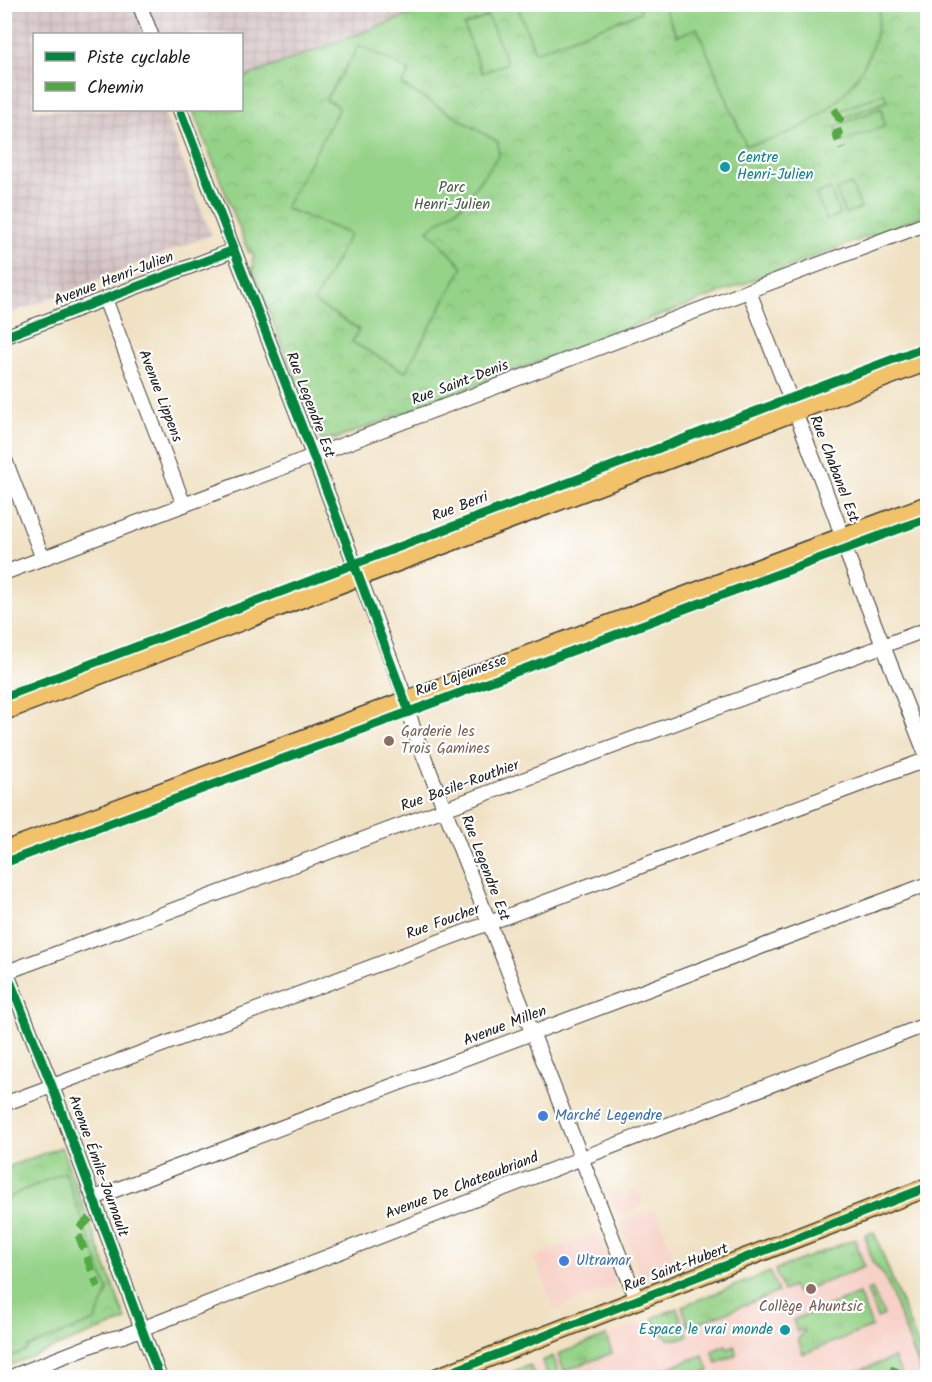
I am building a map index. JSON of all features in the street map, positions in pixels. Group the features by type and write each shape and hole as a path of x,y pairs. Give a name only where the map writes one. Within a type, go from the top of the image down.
{"main road":[{"name":"Rue Berri","path":"4,711 927,360"},
{"name":"Rue Lajeunesse","path":"4,851 927,505"},
{"name":"Rue Saint-Hubert","path":"436,1377 927,1187"}],"street":[{"path":"139,4 151,33"},
{"name":"Rue Legendre Est","path":"180,111 314,456 405,700 414,731 637,1300"},
{"name":"Rue Saint-Denis","path":"4,573 927,223"},
{"name":"Avenue Henri-Julien","path":"4,337 234,250"},
{"name":"Rue Chabanel Est","path":"749,291 927,760"},
{"name":"Avenue Lippens","path":"105,299 184,505"},
{"path":"4,457 44,558"},
{"name":"Rue Basile-Routhier","path":"5,970 927,629"},
{"name":"Rue Foucher","path":"4,1104 927,760"},
{"name":"Avenue Millen","path":"94,1198 927,884"},
{"name":"Avenue Émile-Journault","path":"5,970 52,1086 160,1377"},
{"name":"Avenue De Chateaubriand","path":"8,1377 142,1328 927,1024"}],"shaded area":[{"path":"5,5 435,5 243,78 243,33 33,33 33,111 163,111 211,235 5,316"},
{"path":"637,1189 643,1206 617,1216 609,1193 618,1190 621,1196"},
{"path":"655,1209 676,1263 643,1276 639,1272 620,1223"},
{"path":"597,1232 616,1283 612,1288 555,1310 534,1257"},
{"name":"Collège Ahuntsic","path":"874,1232 928,1369 927,1378 499,1378"}],"green space":[{"path":"880,4 876,32 868,57 855,79 839,99 819,116 797,129 772,139 746,145 697,28 677,36 663,5"},
{"name":"Parc Henri-Julien","path":"435,5 927,5 927,214 333,440 332,438 322,441 314,429 252,267 254,257 252,252 249,253 193,111 243,111 243,78"},
{"path":"517,5 638,5 641,12 535,52"},
{"path":"488,16 507,63 482,73 464,26"},
{"path":"359,46 410,71 402,85 498,142 499,155 462,205 428,230 463,267 405,372 352,342 359,329 314,302 350,234 285,208 339,109 337,105 326,99"},
{"path":"884,93 887,101 840,119 837,112"},
{"path":"881,108 885,126 839,143 836,126"},
{"path":"851,184 861,208 845,214 836,190"},
{"path":"830,189 840,215 826,220 816,194"},
{"path":"61,1147 126,1320 5,1367 5,1168"},
{"path":"65,1172 108,1291 95,1321 28,1347 26,1351 5,1359 5,1201 17,1193"},
{"path":"874,1232 927,1369 927,1377 923,1377 885,1277 872,1261 865,1235"},
{"path":"855,1239 864,1267 797,1293 792,1287 783,1291 775,1270"},
{"path":"770,1272 778,1292 689,1327 682,1306"},
{"path":"872,1289 884,1315 877,1318 867,1291"},
{"path":"859,1294 872,1327 803,1354 798,1339 805,1331 797,1332 793,1320"},
{"path":"677,1308 688,1336 668,1339 659,1330 653,1318"},
{"path":"606,1336 612,1353 564,1371 558,1354"},
{"path":"726,1345 728,1349 735,1346 736,1355 717,1363 712,1351"},
{"path":"703,1355 709,1371 698,1375 699,1377 643,1377"},
{"path":"553,1356 559,1373 548,1377 542,1361"},
{"path":"893,1358 903,1377 842,1377"},
{"path":"530,1365 535,1377 499,1377"}],"marked path":[{"path":"834,109 840,119 836,126 839,134 836,135 842,149"},
{"path":"90,1218 77,1231 98,1287"},
{"path":"891,1378 895,1367"}],"cycle path":[{"path":"180,111 409,712"},
{"path":"4,337 234,250"},
{"path":"4,697 928,346"},
{"path":"4,863 928,518"},
{"path":"4,966 52,1086 160,1378"},
{"path":"436,1378 928,1187"}],"place":[{"name":"Centre Henri-Julien","path":"725,167"},
{"name":"Garderie les Trois Gamines","path":"389,741"},
{"name":"Marché Legendre","path":"543,1116"},
{"name":"Ultramar","path":"564,1261"},
{"name":"Collège Ahuntsic","path":"811,1289"},
{"name":"Espace le vrai monde","path":"785,1330"}]}
